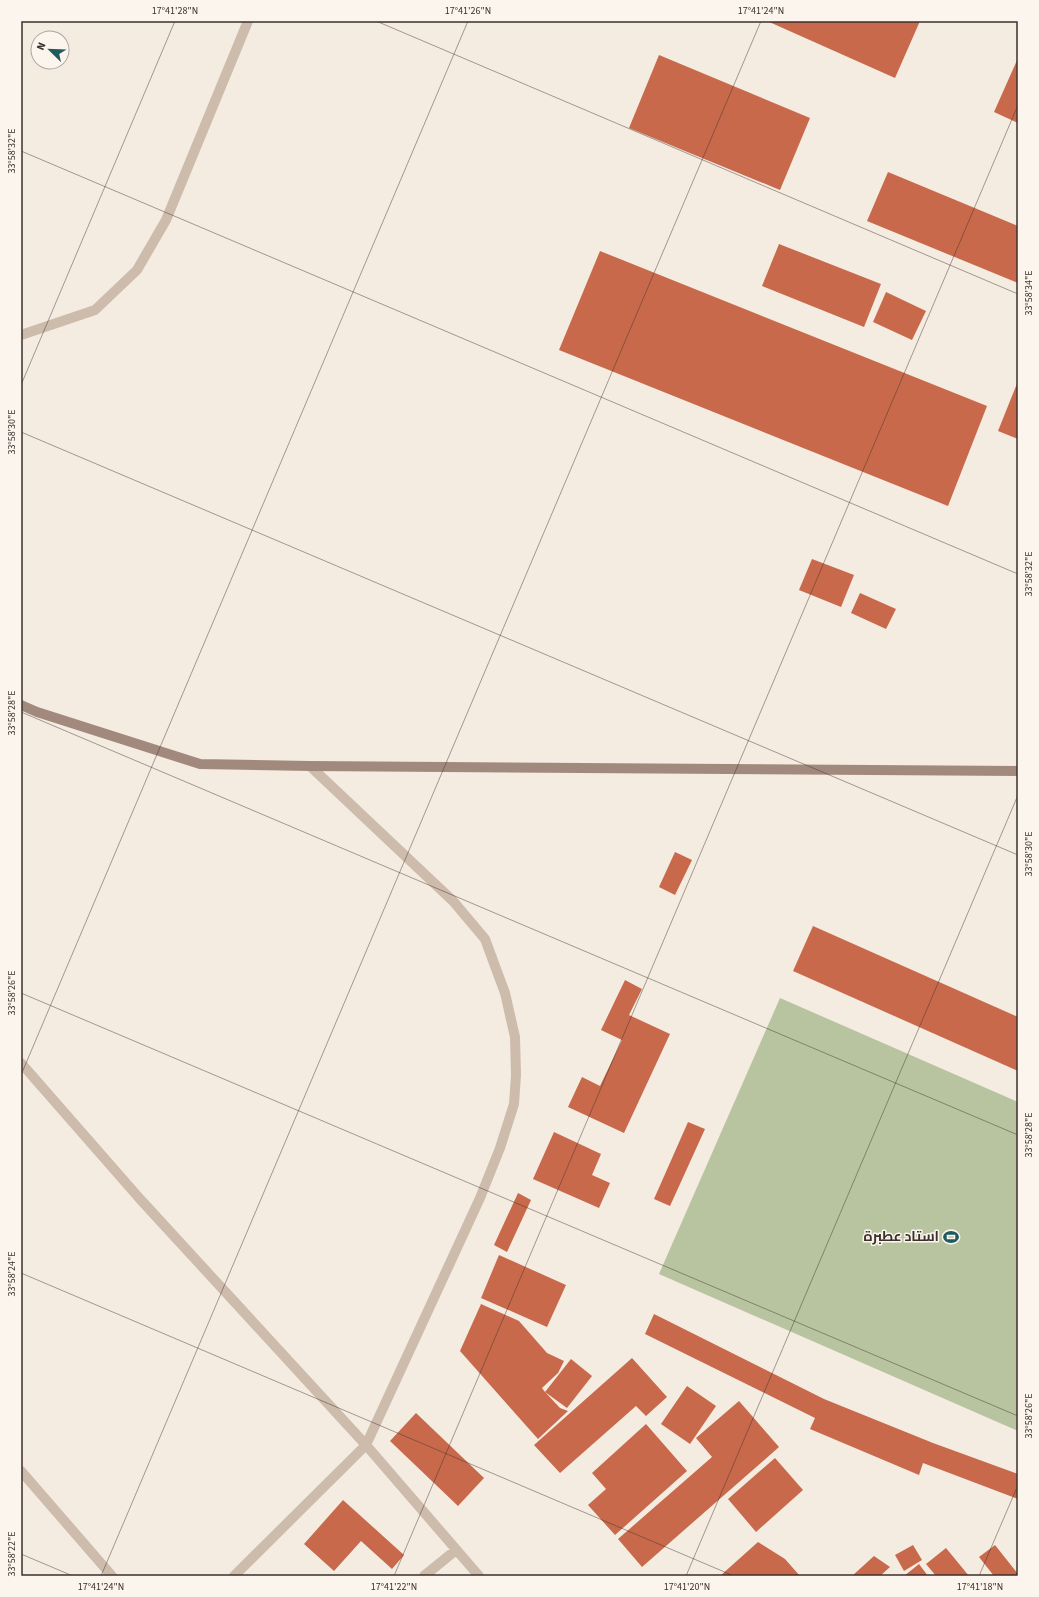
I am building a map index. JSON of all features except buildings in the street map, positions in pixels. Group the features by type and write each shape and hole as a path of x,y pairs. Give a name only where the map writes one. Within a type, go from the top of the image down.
{"street":[{"path":"21,335 96,310 137,270 166,220 248,21"},
{"path":"21,705 37,712 200,764 1018,771"},
{"path":"234,1576 366,1445 480,1198 500,1148 514,1104 516,1075 515,1037 505,994 486,939 453,901 310,766"},
{"path":"21,1064 146,1204 366,1445 479,1576"},
{"path":"21,1471 112,1576"},
{"path":"424,1576 456,1550"}],"green space":[{"path":"780,998 1018,1102 1018,1431 659,1274"}],"place":[{"name":"استاد عطبرة","path":"951,1237"}]}
